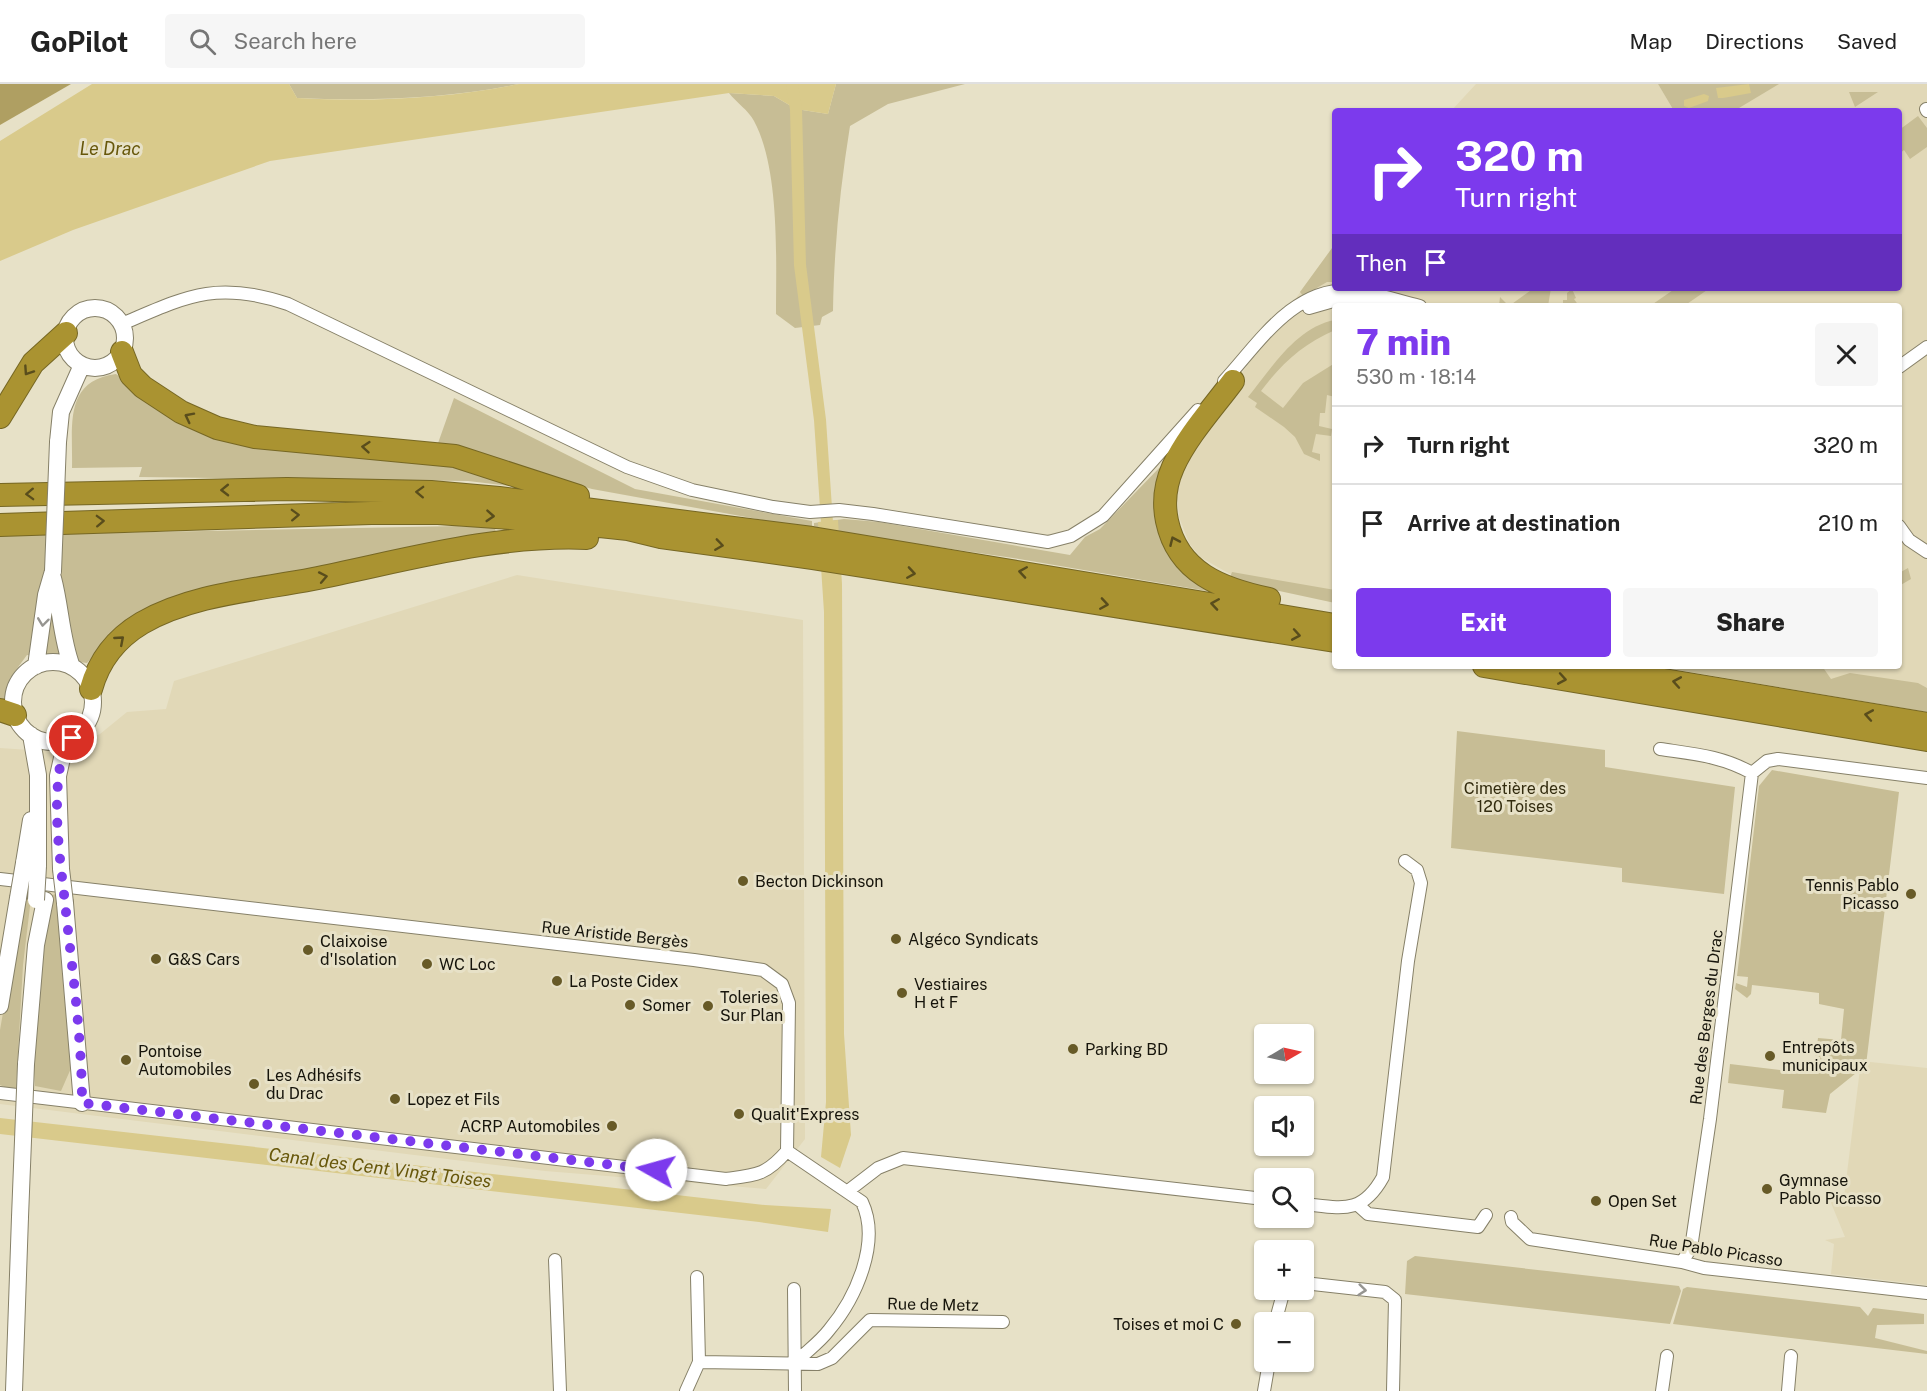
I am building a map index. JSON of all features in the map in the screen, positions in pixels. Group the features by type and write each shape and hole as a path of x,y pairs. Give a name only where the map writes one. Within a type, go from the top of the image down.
{"highway":[{"path":"0,417 33,363 66,333"},
{"path":"122,352 131,375 143,387 181,412 217,428 265,438 454,456 489,465 545,486 606,500 624,512"},
{"path":"1233,381 1183,448 1169,475 1165,507 1175,545 1200,574 1224,587 1332,611"},
{"path":"0,495 116,491 381,490 499,498 624,512 813,548 1332,625"},
{"path":"0,525 371,513 438,513 628,529 662,537 813,548"},
{"path":"91,689 103,658 118,642 141,624 192,604 513,541 566,537 628,541 662,537"},
{"path":"853,554 1332,640"},
{"path":"1502,669 1927,740"},
{"path":"1598,669 1927,724"}],"main road":[{"path":"91,308 109,311 122,324 125,338 122,352 105,366 82,365 69,351 66,333 74,316 91,308"},
{"path":"72,667 62,637 53,574 60,412 82,365"},
{"path":"36,666 46,595 53,574"},
{"path":"54,662 72,667 83,676 91,689 93,703 90,717 83,729 66,740 48,742 31,735 8,712 16,687 24,675 36,666 54,662"},
{"path":"31,735 38,775 43,866 65,903 82,1103"},
{"path":"14,1391 26,1064 43,866 57,802 60,762 66,740"},
{"path":"0,1006 18,898 43,866"}],"street":[{"path":"122,324 201,293 233,291 269,298 288,304 653,477 728,498 810,512 839,510 1048,542 1071,536 1093,524 1188,430 1291,317 1302,310 1337,300 1366,303"},
{"path":"1150,466 1295,305 1337,291"},
{"path":"1358,291 1408,303"},
{"path":"1902,365 1927,347"},
{"path":"1902,530 1909,540 1927,552"},
{"path":"1660,749 1716,756 1752,773 1767,761 1778,759 1927,778"},
{"name":"Rue des Berges du Drac","path":"1682,1262 1691,1248 1710,1119 1752,773"},
{"path":"1314,1205 1343,1208 1358,1205 1373,1195 1383,1177 1388,1155 1408,961 1421,883 1417,870 1405,861"},
{"name":"Rue Aristide Bergès","path":"0,879 763,970 782,984 789,1003 787,1151"},
{"path":"0,1093 726,1179 757,1175 772,1169 787,1151 862,1202 867,1212 868,1234 862,1270 850,1298 829,1330 796,1362"},
{"path":"848,1191 884,1165 903,1158 1254,1198"},
{"path":"1358,1205 1368,1214 1478,1227 1486,1215"},
{"name":"Rue Pablo Picasso","path":"1511,1217 1512,1222 1530,1239 1726,1271 1927,1293"},
{"path":"555,1260 560,1391"},
{"path":"686,1391 699,1362 697,1277"},
{"path":"1314,1284 1385,1292 1395,1300 1393,1391"},
{"path":"794,1289 795,1391"},
{"name":"Rue de Metz","path":"699,1362 818,1364 832,1358 870,1320 1003,1322"},
{"path":"1662,1391 1667,1356"},
{"path":"1788,1391 1791,1356"},
{"path":"1264,1391 1267,1372"}],"shaded area":[{"path":"0,84 71,84 0,125"},
{"path":"1476,84 1658,84 1672,108 1454,108"},
{"path":"1774,84 1927,84 1927,699 1761,669 1902,669 1902,303 1332,303 1332,591 1230,574 1200,557 1189,543 1179,517 1175,478 1197,435 1332,248 1332,291 1902,291 1902,108 1720,108"},
{"path":"517,575 803,620 805,1139 766,1189 545,1171 0,1104 0,748 58,752 100,734 127,712 166,709 174,681"},
{"path":"1861,1061 1927,1068 1927,1285 1831,1274 1834,1244 1825,1240 1845,1237 1829,1198 1844,1197"}],"green space":[{"path":"289,84 519,84 436,96 353,99 297,98"},
{"path":"836,84 965,84 888,104 850,126 838,218 833,311 822,317 820,325 795,328 776,314 775,215 768,164 762,141 752,117 729,93 774,96 796,109 828,114"},
{"path":"1658,84 1779,84 1739,108 1672,108"},
{"path":"1849,92 1878,92 1855,107"},
{"path":"1918,116 1927,128 1927,147 1910,159 1904,150 1902,152 1902,128"},
{"path":"1332,248 1332,282 1327,282 1303,296 1300,292"},
{"path":"1530,291 1550,291 1548,303 1513,303"},
{"path":"1573,291 1577,303 1563,303 1563,300 1567,300 1567,293"},
{"path":"1672,291 1706,291 1688,303 1654,303"},
{"path":"1332,321 1332,332 1294,355 1261,391 1283,408 1303,383 1332,365 1332,396 1327,395 1325,413 1320,413 1319,426 1332,429 1331,436 1316,434 1312,452 1320,454 1320,461 1304,454 1295,437 1255,407 1257,403 1248,397 1275,362 1296,340 1321,324"},
{"path":"116,374 156,403 211,432 467,463 518,487 468,481 139,477 142,467 72,468 72,422 79,396 87,386 99,378"},
{"path":"454,398 635,489 812,521 812,529 592,489 437,446"},
{"path":"1162,465 1160,494 1213,592 1013,558 814,529 814,523 844,519 879,522 1070,555 1085,537 1100,529"},
{"path":"458,526 495,528 497,539 217,591 105,643 87,663 27,655 10,678 3,704 0,702 0,535"},
{"path":"1908,568 1911,579 1902,584 1902,571"},
{"path":"1232,572 1332,589 1332,602 1229,580"},
{"path":"1672,669 1824,669 1831,679 1850,673 1918,683 1927,688 1927,712"},
{"name":"Cimetière des 120 Toises","path":"1457,731 1605,750 1605,767 1735,787 1724,894 1622,882 1622,868 1451,848"},
{"path":"1772,770 1899,792 1866,1065 1830,1094 1826,1113 1782,1108 1784,1090 1728,1083 1730,1064 1813,1074 1818,1038 1841,1040 1844,1009 1819,1004 1819,993 1752,985 1751,994 1747,998 1735,989 1736,983 1747,987 1748,977 1737,976 1759,786"},
{"path":"28,890 31,898 23,965 16,1089 11,1090 0,1085 0,1030 23,897"},
{"path":"58,893 72,1066 61,1091 35,1086 33,1052 50,896"},
{"path":"1415,1256 1679,1286 1681,1291 1670,1324 1405,1294 1407,1261"},
{"path":"1687,1287 1860,1307 1868,1316 1873,1308 1924,1314 1924,1324 1877,1325 1875,1338 1927,1351 1927,1354 1673,1324 1683,1289"}],"water":[{"name":"Le Drac","path":"92,84 289,84 297,98 353,100 436,96 519,84 836,84 828,114 796,109 774,96 729,93 270,161 73,230 0,261 0,141"},
{"path":"1749,84 1751,93 1718,98 1716,88"},
{"path":"1704,94 1709,96 1708,101 1689,108 1684,106 1684,100"},
{"path":"838,520 842,584 844,1034 851,1135 840,1168 821,1157 826,1102 824,612 818,522"},
{"name":"Canal des Cent Vingt Toises","path":"0,1118 765,1205 831,1209 828,1232 759,1222 0,1134"}],"waterway":[{"path":"792,84 796,109 800,265 820,420 828,537"}],"place":[{"name":"Becton Dickinson","path":"743,881"},
{"name":"Tennis Pablo Picasso","path":"1911,894"},
{"name":"Algéco Syndicats","path":"896,939"},
{"name":"Claixoise d'Isolation","path":"308,950"},
{"name":"G&S Cars","path":"156,959"},
{"name":"WC Loc","path":"427,964"},
{"name":"La Poste Cidex","path":"557,981"},
{"name":"Vestiaires H et F","path":"902,993"},
{"name":"Somer","path":"630,1005"},
{"name":"Toleries Sur Plan","path":"708,1006"},
{"name":"Parking BD","path":"1073,1049"},
{"name":"Entrepôts municipaux","path":"1770,1056"},
{"name":"Pontoise Automobiles","path":"126,1060"},
{"name":"Les Adhésifs du Drac","path":"254,1084"},
{"name":"Lopez et Fils","path":"395,1099"},
{"name":"Qualit'Express","path":"739,1114"},
{"name":"ACRP Automobiles","path":"612,1126"},
{"name":"Gymnase Pablo Picasso","path":"1767,1189"},
{"name":"Open Set","path":"1596,1201"},
{"name":"Toises et moi C","path":"1236,1324"}],"route":[{"path":"72,738 66,740 60,762 57,802 61,869 82,1079 82,1103 656,1170"}]}
